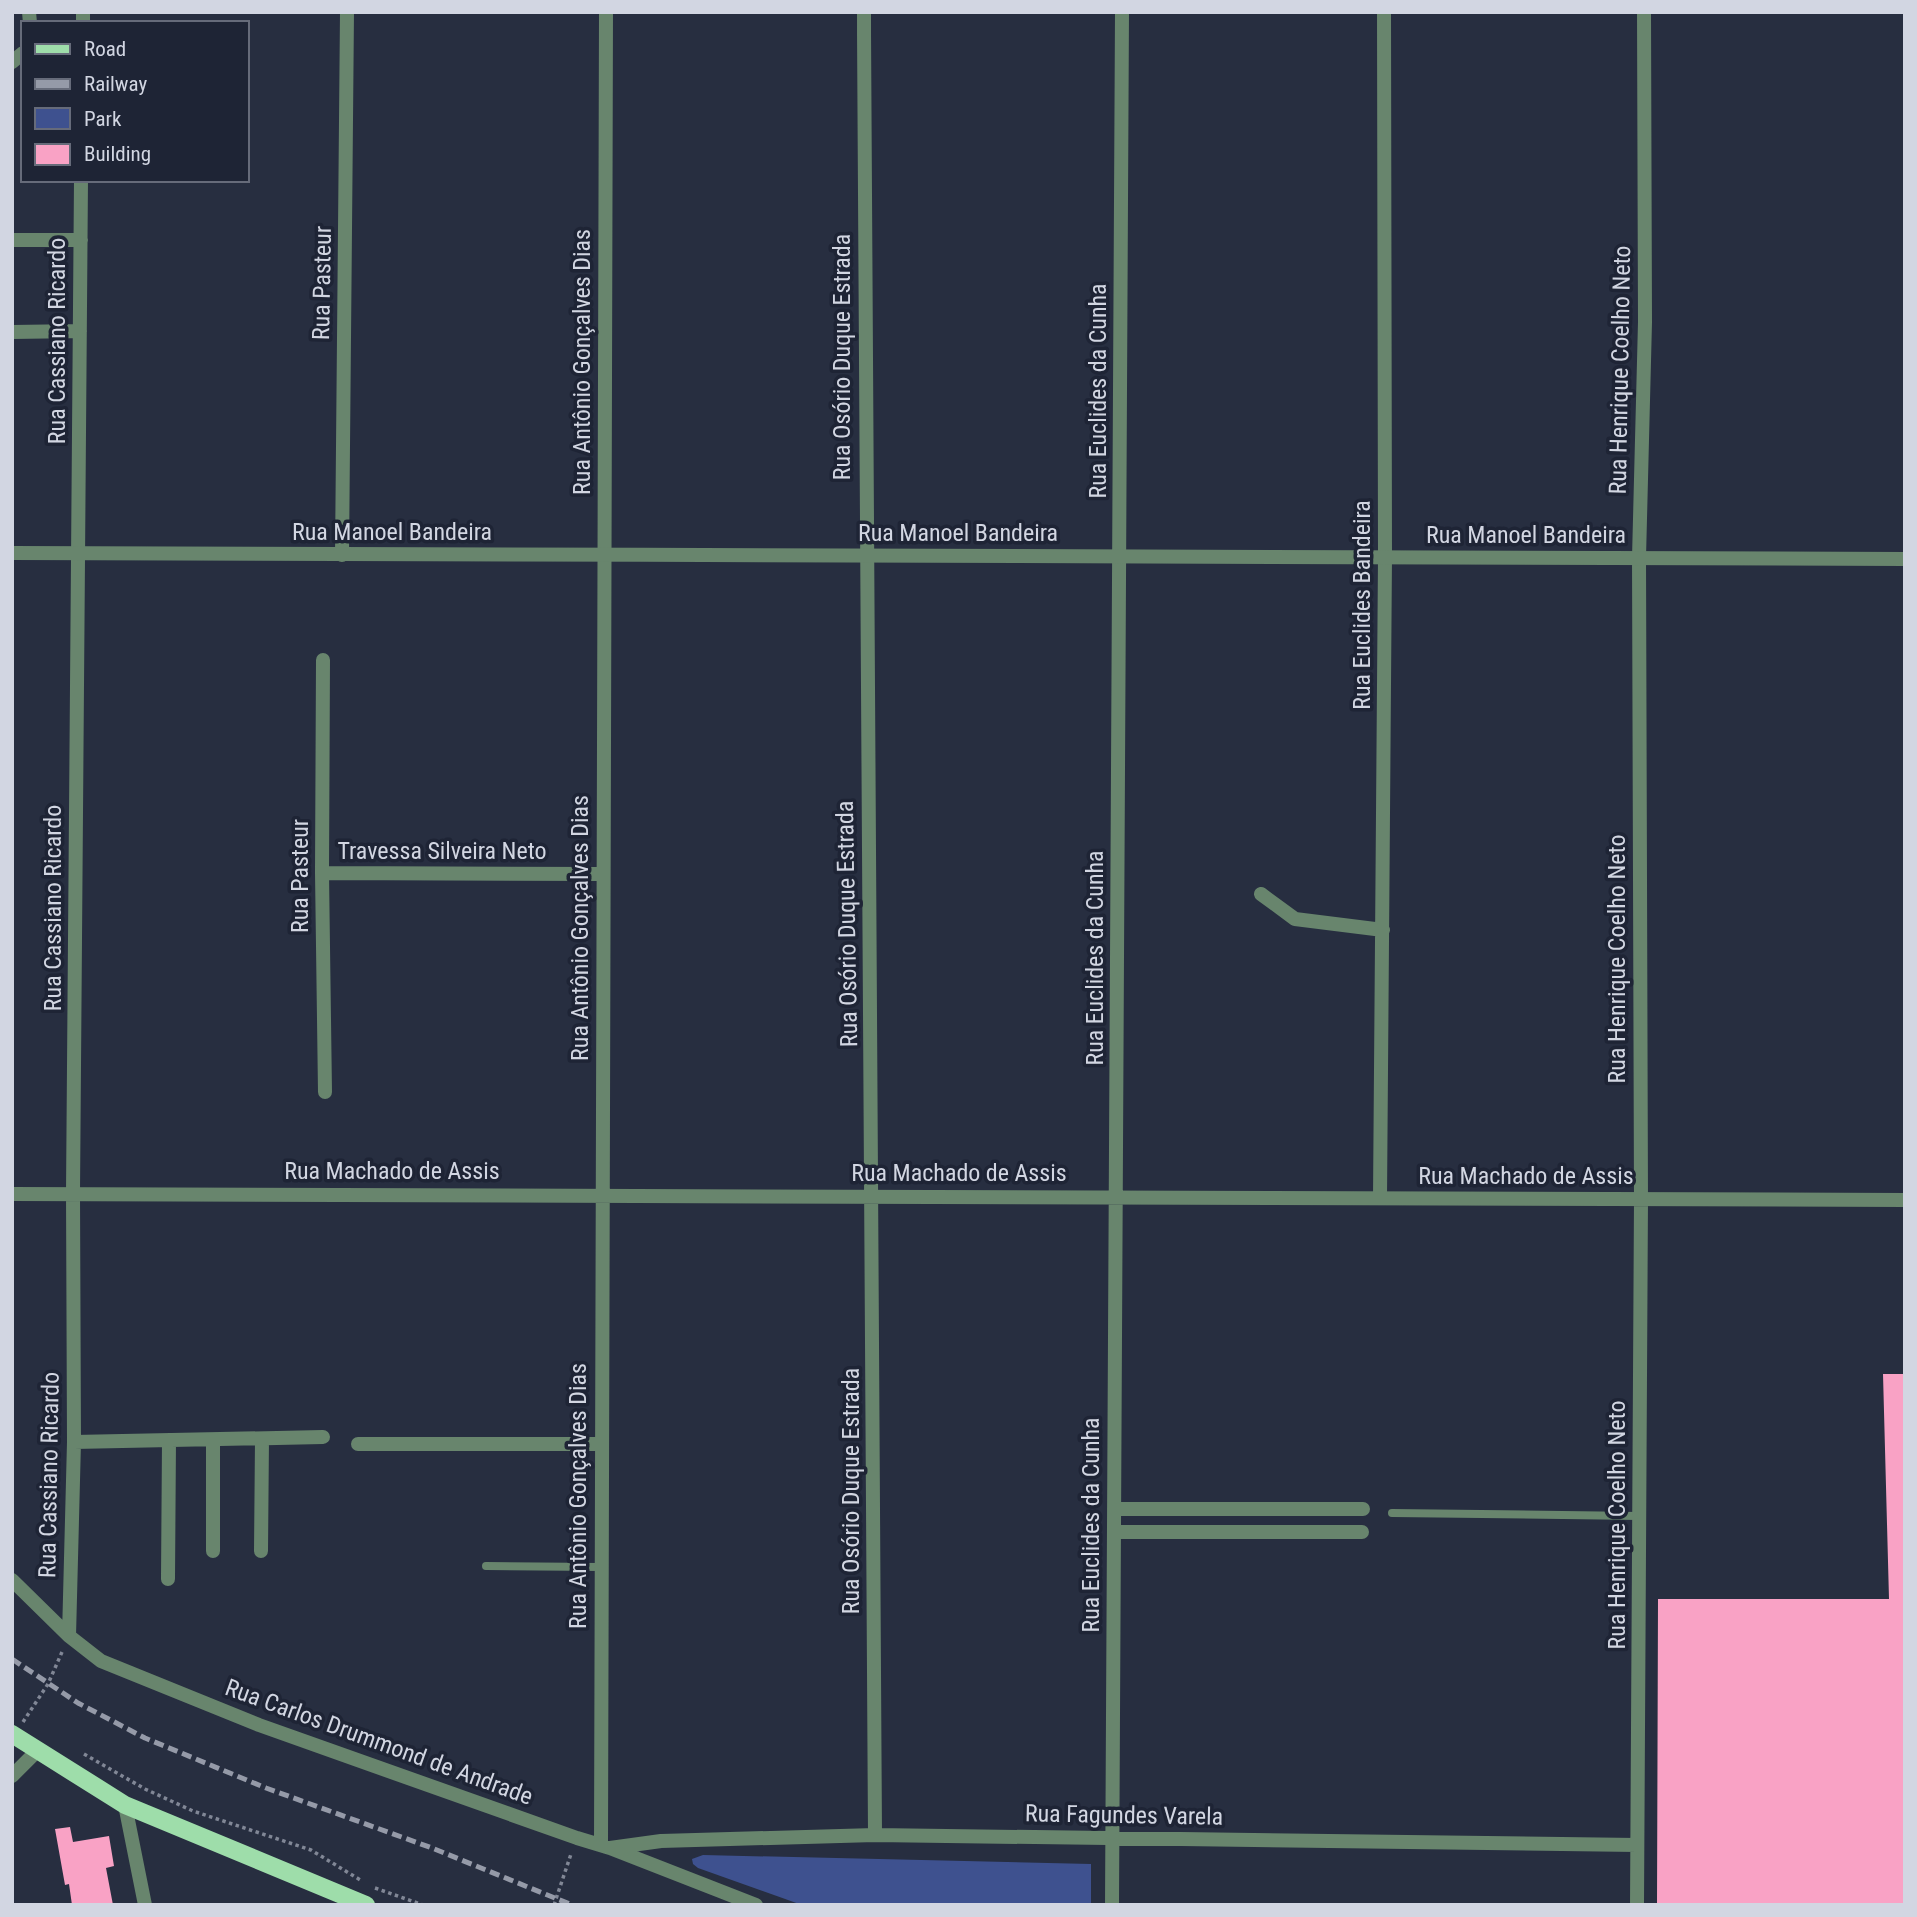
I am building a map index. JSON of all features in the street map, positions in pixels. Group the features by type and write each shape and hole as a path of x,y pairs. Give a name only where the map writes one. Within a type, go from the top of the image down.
{"main road":[{"path":"13,1734 125,1805 366,1905"}],"street":[{"name":"Rua Pasteur","path":"342,555 347,12"},
{"name":"Rua Antônio Gonçalves Dias","path":"605,1847 600,1444 606,12"},
{"name":"Rua Osório Duque Estrada","path":"864,12 865,556 873,1196 875,1835"},
{"name":"Rua Euclides da Cunha","path":"1112,1905 1122,12"},
{"name":"Rua Euclides Bandeira","path":"1380,1198 1385,557 1384,12"},
{"name":"Rua Henrique Coelho Neto","path":"1637,1905 1641,1199 1639,558 1644,322 1644,12"},
{"name":"Rua Cassiano Ricardo","path":"69,1636 74,1442 73,1193 81,182"},
{"path":"12,240 81,240"},
{"path":"12,332 80,331"},
{"name":"Rua Manoel Bandeira","path":"12,554 1905,559"},
{"name":"Rua Pasteur","path":"323,660 325,1092"},
{"name":"Travessa Silveira Neto","path":"322,873 603,874"},
{"path":"1261,894 1295,919 1382,930"},
{"name":"Rua Machado de Assis","path":"12,1194 1905,1200"},
{"path":"74,1442 323,1437"},
{"path":"261,1551 262,1439"},
{"path":"168,1579 169,1440"},
{"path":"213,1440 213,1550"},
{"path":"358,1444 600,1444"},
{"path":"1114,1509 1363,1509"},
{"path":"1114,1532 1362,1532"},
{"name":"Rua Carlos Drummond de Andrade","path":"12,1580 69,1636 101,1661 223,1710 605,1847 756,1905"},
{"path":"12,1776 37,1751"},
{"path":"125,1805 145,1905"},
{"name":"Rua Fagundes Varela","path":"605,1847 661,1841 875,1835 1637,1845"}],"lane":[{"path":"1392,1513 1640,1516"},
{"path":"486,1566 600,1567"}],"path":[{"path":"13,1734 48,1684 69,1636"},
{"path":"18,1715 24,1719"},
{"path":"80,1752 145,1789 193,1811 311,1850 370,1886 423,1905"},
{"path":"554,1905 577,1839"}],"green space":[{"path":"703,1855 1091,1864 1091,1905 802,1905 698,1868 692,1859"}],"building":[{"path":"1883,1374 1905,1374 1905,1905 1657,1905 1658,1599 1889,1599"},
{"path":"70,1827 73,1842 109,1836 114,1866 106,1868 113,1905 72,1905 69,1884 65,1885 55,1829"}],"railway":[{"path":"12,1659 78,1703 145,1738 266,1788 432,1848 572,1905"}]}
